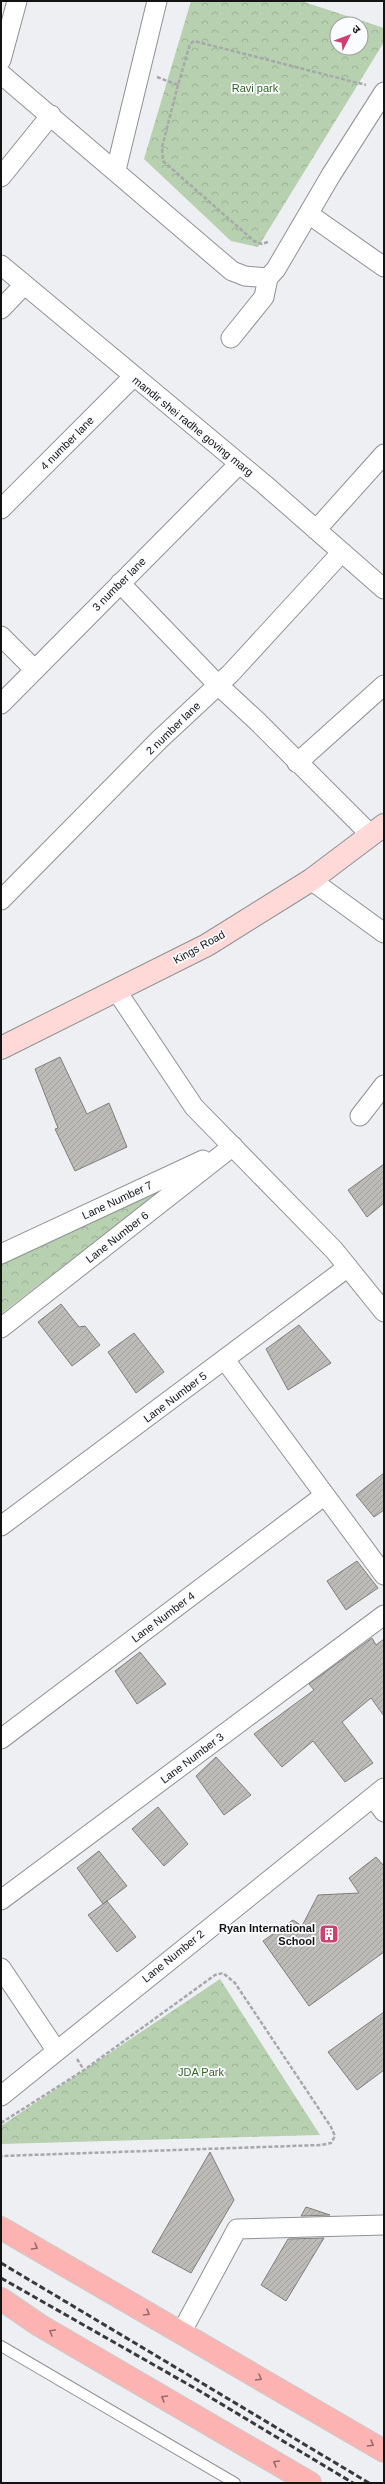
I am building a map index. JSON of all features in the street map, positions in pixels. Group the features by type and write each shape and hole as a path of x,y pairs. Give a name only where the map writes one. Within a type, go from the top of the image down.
{"main road":[{"path":"1,2228 384,2451"},
{"path":"1,2300 39,2325 310,2483"}],"street":[{"path":"1,60 17,1"},
{"path":"116,170 157,1"},
{"path":"1,74 116,170 232,271 245,276 268,278"},
{"path":"231,338 264,297 268,278 276,269 310,215 376,90"},
{"path":"1,177 51,115"},
{"path":"310,215 384,267"},
{"name":"mandir shei radhe goving marg","path":"1,265 132,377 239,464 384,589"},
{"path":"1,310 24,285"},
{"name":"4 number lane","path":"1,509 132,377"},
{"path":"316,530 384,454"},
{"name":"3 number lane","path":"1,704 239,464"},
{"name":"2 number lane","path":"1,900 159,740 218,685 342,552"},
{"path":"120,583 218,685 257,721 297,763 377,829"},
{"path":"1,636 35,670"},
{"path":"297,763 384,685"},
{"name":"Kings Road","path":"1,1048 207,944 311,880 377,829"},
{"path":"311,880 384,933"},
{"path":"116,990 194,1107 334,1250 384,1312"},
{"path":"360,1116 384,1085"},
{"name":"Lane Number 7","path":"1,1254 233,1146"},
{"name":"Lane Number 6","path":"1,1328 233,1146"},
{"name":"Lane Number 5","path":"1,1526 348,1267"},
{"path":"225,1360 384,1575"},
{"name":"Lane Number 4","path":"1,1739 325,1495"},
{"name":"Lane Number 3","path":"1,1900 384,1615"},
{"path":"378,1792 384,1812"},
{"name":"Lane Number 2","path":"1,2096 56,2050 378,1792"},
{"path":"1,1968 56,2050"},
{"path":"181,2333 237,2229 384,2225"}],"lane":[{"path":"1,2346 235,2483"}],"path":[{"path":"271,239 262,244 254,241 163,161 162,147 190,44 194,41 366,85 376,90"},
{"path":"140,71 178,85"},
{"path":"1,2123 84,2070 215,1975 223,1973 235,1983 331,2127 335,2136 331,2143 321,2145 1,2156"}],"green space":[{"name":"Ravi park","path":"191,1 301,1 347,16 329,16 329,56 369,56 369,23 384,28 384,42 258,247 231,241 144,159"},
{"path":"171,1183 1,1314 1,1264"},
{"name":"JDA Park","path":"220,1979 320,2135 1,2144 1,2126"}],"building":[{"path":"60,1057 87,1114 109,1103 127,1147 75,1171 55,1129 58,1128 35,1069"},
{"path":"384,1164 384,1203 367,1217 348,1190"},
{"path":"61,1304 79,1327 85,1326 100,1345 72,1366 38,1322"},
{"path":"299,1325 331,1363 288,1390 266,1349"},
{"path":"134,1333 164,1372 136,1393 108,1352"},
{"path":"384,1473 384,1510 374,1517 356,1495"},
{"path":"357,1561 378,1588 346,1610 327,1581"},
{"path":"372,1638 376,1645 384,1639 384,1716 371,1698 342,1722 373,1763 345,1782 313,1741 282,1767 254,1734 314,1690 309,1684"},
{"path":"140,1652 166,1684 137,1704 115,1671"},
{"path":"216,1757 251,1795 224,1815 196,1776"},
{"path":"158,1807 188,1844 164,1866 132,1829"},
{"path":"99,1851 127,1886 103,1904 77,1868"},
{"name":"Ryan International School","path":"376,1857 384,1866 384,1952 309,2006 263,1941 293,1920 302,1926 318,1895 359,1893 349,1878"},
{"path":"107,1901 136,1937 117,1952 88,1915"},
{"path":"384,2012 384,2070 357,2090 328,2052"},
{"path":"210,2152 234,2200 191,2273 152,2252"},
{"path":"306,2207 330,2215 301,2216"},
{"path":"324,2238 286,2301 261,2285 288,2239"}],"railway":[{"path":"1,2263 369,2483"},
{"path":"1,2278 198,2390 353,2483"}],"place":[{"name":"Ryan International School","path":"329,1934"}]}
